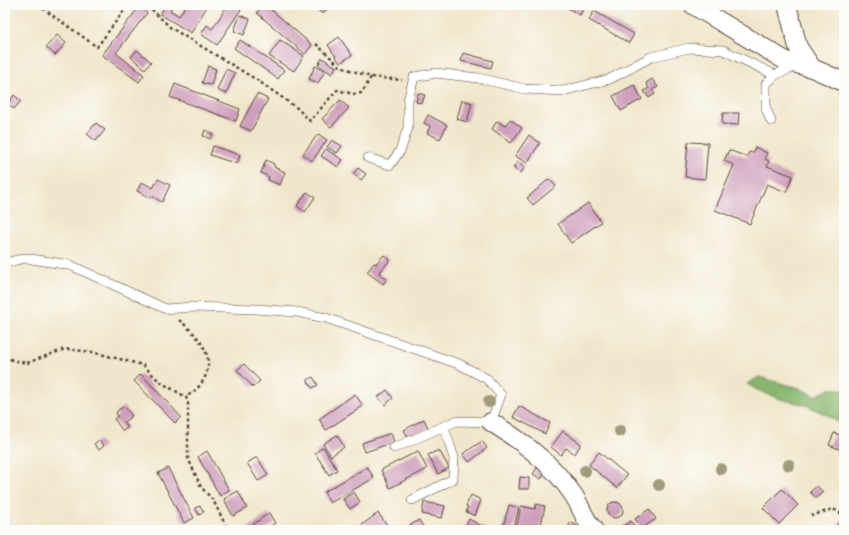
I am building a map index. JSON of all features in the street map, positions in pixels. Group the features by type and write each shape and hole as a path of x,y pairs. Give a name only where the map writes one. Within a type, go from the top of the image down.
{"street":[{"path":"693,5 786,61 806,66 844,82"},
{"path":"787,5 798,47 806,66"},
{"path":"491,422 519,440 556,472 573,494 586,522 594,530"}],"lane":[{"path":"368,158 390,165 400,151 408,128 408,100 414,77 436,73 478,78 525,89 562,91 610,79 651,57 689,48 723,50 775,75"},
{"path":"771,121 766,109 766,84 775,75 806,66"},
{"path":"5,263 25,258 70,264 166,310 192,307 256,309 297,312 326,318 459,364 487,378 501,395 491,422 456,421 444,428 394,448"},
{"path":"412,500 453,479 454,458 444,428"}],"path":[{"path":"38,5 98,47 128,5"},
{"path":"150,5 149,7 171,28 256,80 297,108 310,121 337,90 353,94 362,93 371,77"},
{"path":"316,44 341,67 371,77 413,82"},
{"path":"166,310 187,326 204,346 209,366 200,385 186,397"},
{"path":"5,355 12,360 27,363 65,349 92,352 143,364 160,382 186,397 188,402 188,458 201,487 213,500 228,530"},
{"path":"810,516 833,509 844,515"}],"green space":[{"path":"759,377 799,388 815,396 830,389 844,389 844,426 827,415 806,405 780,399 757,390 747,384"}],"building":[{"path":"166,5 173,5 170,10 179,16 186,5 208,5 191,33 160,14"},
{"path":"228,5 244,5 217,45 201,34 207,25 212,29"},
{"path":"263,5 266,5 312,45 305,54 257,13"},
{"path":"318,5 329,6 323,14 316,9"},
{"path":"567,5 585,5 580,15 566,7"},
{"path":"139,7 147,13 116,53 144,75 139,82 102,55"},
{"path":"594,11 634,34 629,43 589,20"},
{"path":"240,15 250,19 244,35 234,31"},
{"path":"57,35 66,43 55,55 46,47"},
{"path":"339,37 352,55 340,63 328,45"},
{"path":"240,40 284,70 278,79 234,48"},
{"path":"280,40 304,56 294,71 269,56"},
{"path":"137,50 151,62 145,69 131,57"},
{"path":"463,53 493,61 491,68 461,61"},
{"path":"322,58 336,67 332,74 318,65"},
{"path":"208,66 216,69 211,85 202,83"},
{"path":"315,66 325,71 318,83 309,79"},
{"path":"226,69 235,73 226,94 217,90"},
{"path":"652,79 658,87 652,90 655,94 649,98 644,91 649,88 646,83"},
{"path":"175,84 240,109 236,121 170,97"},
{"path":"634,85 642,99 621,111 613,96"},
{"path":"418,93 425,95 422,103 416,102"},
{"path":"257,94 268,99 251,131 240,126"},
{"path":"14,95 21,101 14,109 8,104"},
{"path":"340,100 349,108 331,127 322,119"},
{"path":"462,100 472,103 467,122 457,119"},
{"path":"723,113 739,113 738,125 722,124"},
{"path":"428,115 447,125 440,139 427,133 430,126 424,123"},
{"path":"510,119 522,128 511,143 492,129 497,121 505,126"},
{"path":"96,123 105,130 96,141 87,134"},
{"path":"205,130 213,134 211,139 203,136"},
{"path":"318,134 327,140 312,161 303,154"},
{"path":"529,135 540,143 527,163 515,156"},
{"path":"332,140 342,146 337,153 327,147"},
{"path":"688,142 708,143 705,179 685,177"},
{"path":"213,146 240,155 237,164 210,155"},
{"path":"755,147 767,153 765,159 769,161 767,166 793,176 786,192 767,184 750,224 715,210 734,165 724,161 729,150 747,157 749,152 753,153"},
{"path":"326,149 343,160 338,167 321,156"},
{"path":"266,160 274,164 274,167 285,172 280,185 268,180 269,177 261,173"},
{"path":"518,162 525,167 521,173 513,168"},
{"path":"358,168 366,174 361,180 353,174"},
{"path":"158,179 170,185 162,202 152,196 151,198 137,191 142,182 153,188"},
{"path":"549,179 556,186 533,205 527,198"},
{"path":"307,192 315,197 305,212 297,206"},
{"path":"588,203 601,222 571,243 558,224"},
{"path":"384,255 390,260 379,273 387,279 383,284 367,272 374,263 376,264"},
{"path":"244,364 260,381 253,387 237,370"},
{"path":"141,374 181,417 175,423 134,381"},
{"path":"313,377 318,385 312,388 307,380"},
{"path":"387,390 393,398 385,405 378,397"},
{"path":"355,394 363,406 326,430 319,419"},
{"path":"124,406 132,416 124,422 128,427 123,431 114,419 118,416 116,412"},
{"path":"519,406 550,423 545,434 513,417"},
{"path":"424,419 428,428 409,439 404,430"},
{"path":"563,431 581,444 575,454 566,448 561,455 551,447"},
{"path":"391,433 394,442 365,452 362,443"},
{"path":"834,433 844,436 839,449 829,445"},
{"path":"337,435 344,447 331,456 323,444"},
{"path":"99,440 104,446 99,450 94,444"},
{"path":"482,441 487,448 469,462 463,454"},
{"path":"323,447 337,470 329,475 315,453"},
{"path":"439,450 449,468 438,474 428,455"},
{"path":"207,451 229,490 220,496 198,457"},
{"path":"418,451 427,469 390,488 381,470"},
{"path":"599,452 627,475 617,488 589,465"},
{"path":"257,457 268,475 258,481 247,463"},
{"path":"367,467 374,478 330,503 324,492"},
{"path":"168,468 194,518 184,523 158,473"},
{"path":"537,468 545,472 541,479 533,474"},
{"path":"520,477 529,478 529,489 519,489"},
{"path":"817,486 823,492 816,498 810,492"},
{"path":"782,489 798,505 779,524 763,508"},
{"path":"238,491 247,508 233,516 224,499"},
{"path":"354,492 360,502 350,509 343,499"},
{"path":"471,495 481,500 475,516 466,512 468,507 466,506"},
{"path":"424,502 445,506 442,518 422,514"},
{"path":"615,502 622,507 623,510 618,517 615,518 608,513 607,510 612,503"},
{"path":"536,504 545,506 540,530 516,530 521,506 535,509"},
{"path":"509,505 519,508 513,530 502,530"},
{"path":"200,506 204,512 199,515 195,508"},
{"path":"649,509 656,519 642,528 635,519"},
{"path":"269,513 275,523 264,530 245,530"},
{"path":"378,513 391,530 355,530"},
{"path":"843,518 844,530 832,530"},
{"path":"469,519 488,530 470,530 465,527"},
{"path":"419,520 425,530 409,530 407,527"},
{"path":"631,521 635,527 631,530 617,530"},
{"path":"571,522 580,528 579,530 566,530"}]}
